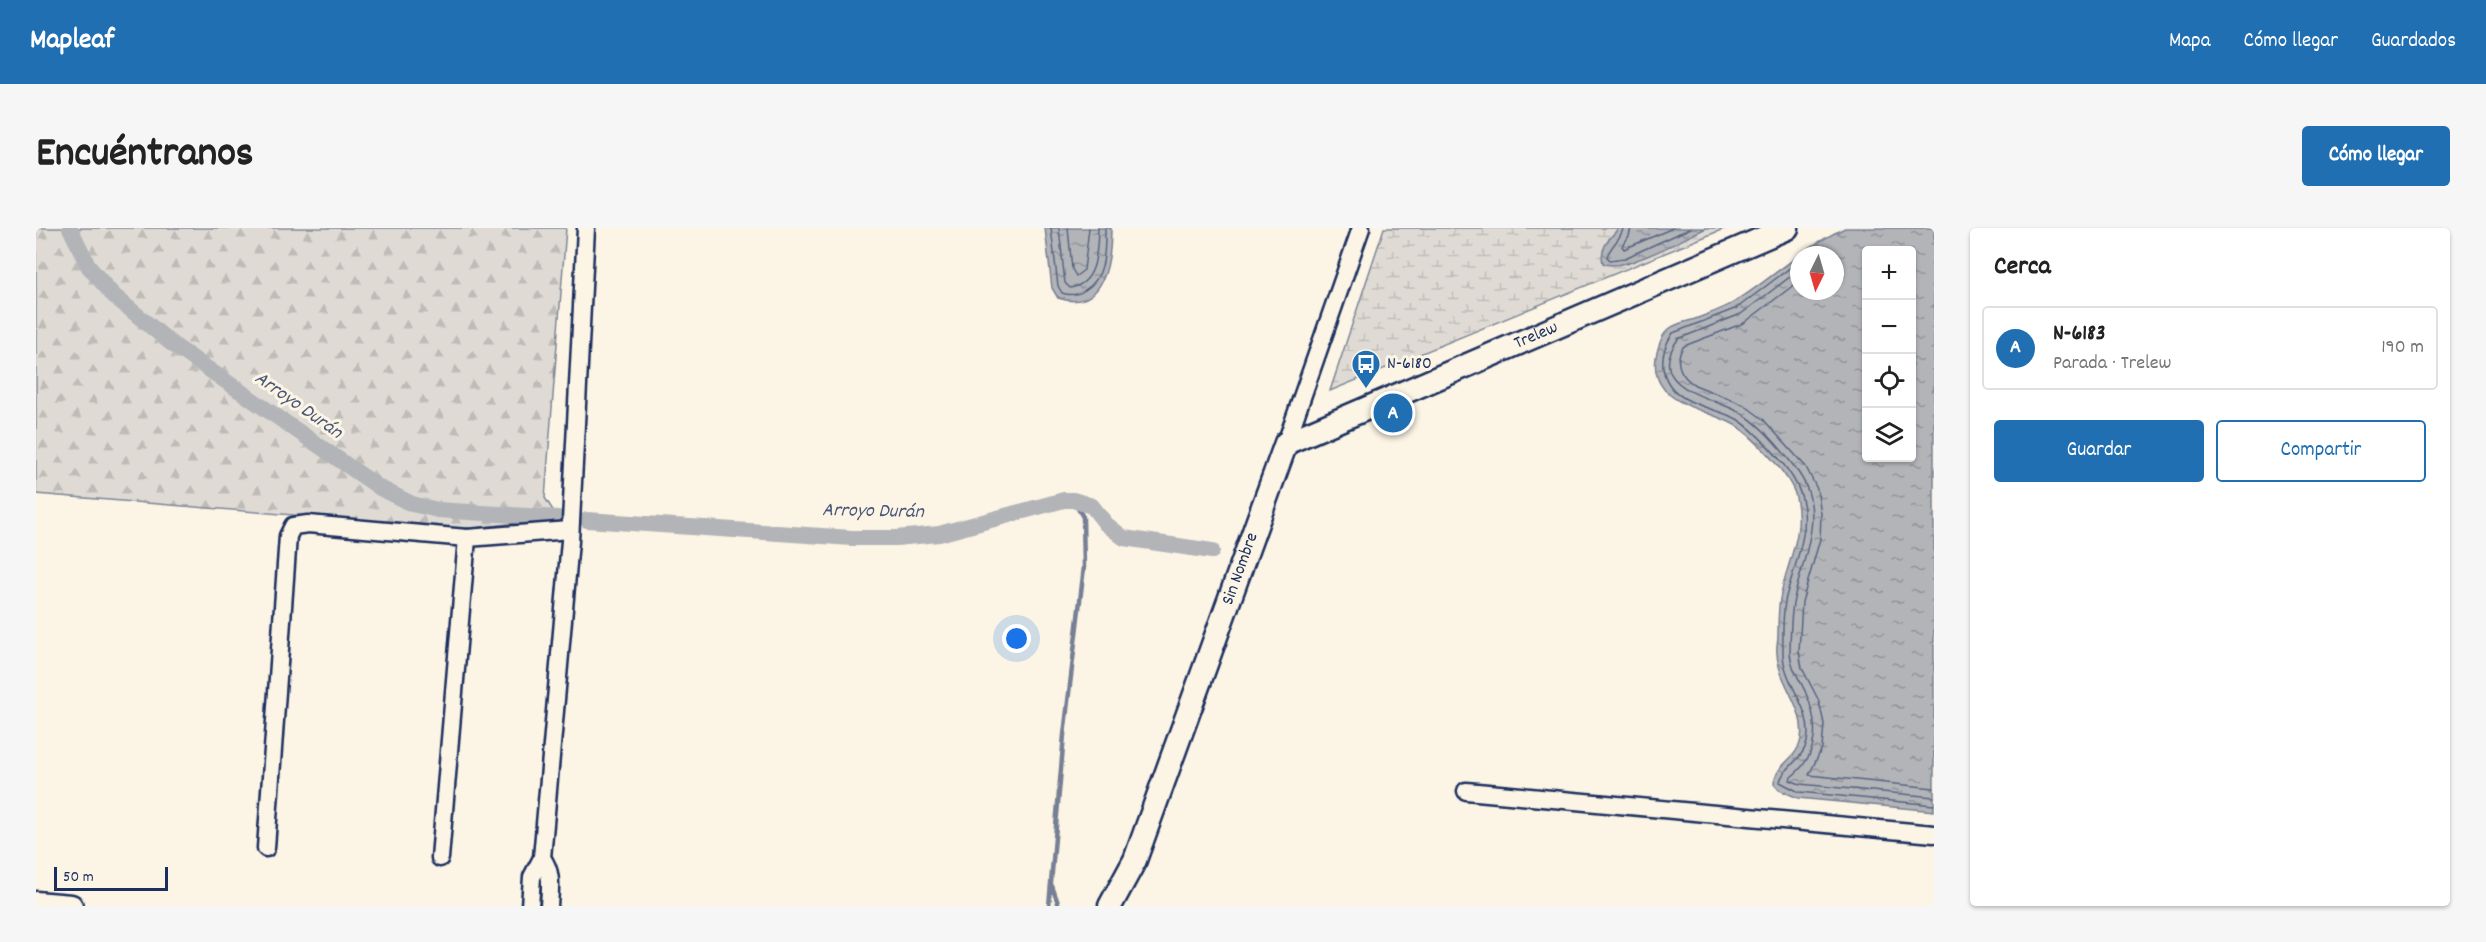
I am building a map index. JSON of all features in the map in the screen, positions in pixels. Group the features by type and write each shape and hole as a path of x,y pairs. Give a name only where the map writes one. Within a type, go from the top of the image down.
{"main road":[{"name":"Trelew","path":"1286,442 1787,228"},
{"name":"Sin Nombre","path":"1110,906 1135,860 1286,442"},
{"path":"36,903 71,906"}],"street":[{"path":"530,906 532,877 542,858 570,530 586,228"},
{"name":"Sin Nombre","path":"1286,442 1361,228"},
{"path":"266,848 289,531 300,524 308,524 466,538 570,530"},
{"path":"440,858 466,538"},
{"path":"1466,791 1934,834"},
{"path":"542,858 549,869 549,906"}],"green space":[{"path":"36,228 566,228 545,498 558,518 467,529 36,494"},
{"path":"1384,228 1619,228 1609,239 1627,264 1706,228 1726,228 1330,391"}],"water":[{"path":"1045,228 1111,228 1107,269 1095,291 1086,298 1074,301 1058,298 1052,288"},
{"path":"1619,228 1706,228 1639,259 1624,264 1603,263 1604,248"},
{"path":"1845,228 1934,228 1934,811 1798,798 1779,790 1774,784 1778,771 1796,752 1801,739 1800,716 1782,675 1777,651 1780,599 1798,525 1796,497 1787,478 1743,430 1723,419 1682,403 1661,385 1656,373 1659,345 1669,329 1731,304 1790,262 1790,300 1844,300 1844,246 1813,246"}],"waterway":[{"name":"Arroyo Durán","path":"70,228 89,267 113,295 172,344 380,488 412,504 438,510 558,518"},
{"name":"Arroyo Durán","path":"587,520 852,538 896,538 939,534 1064,500 1073,500 1092,506 1106,524 1124,538 1212,551"},
{"path":"1049,906 1064,735 1084,567 1083,517 1073,500"},
{"path":"1052,886 1059,906"}],"place":[{"name":"N-6180","path":"1366,390"},
{"name":"N-6183","path":"1393,413"}]}
